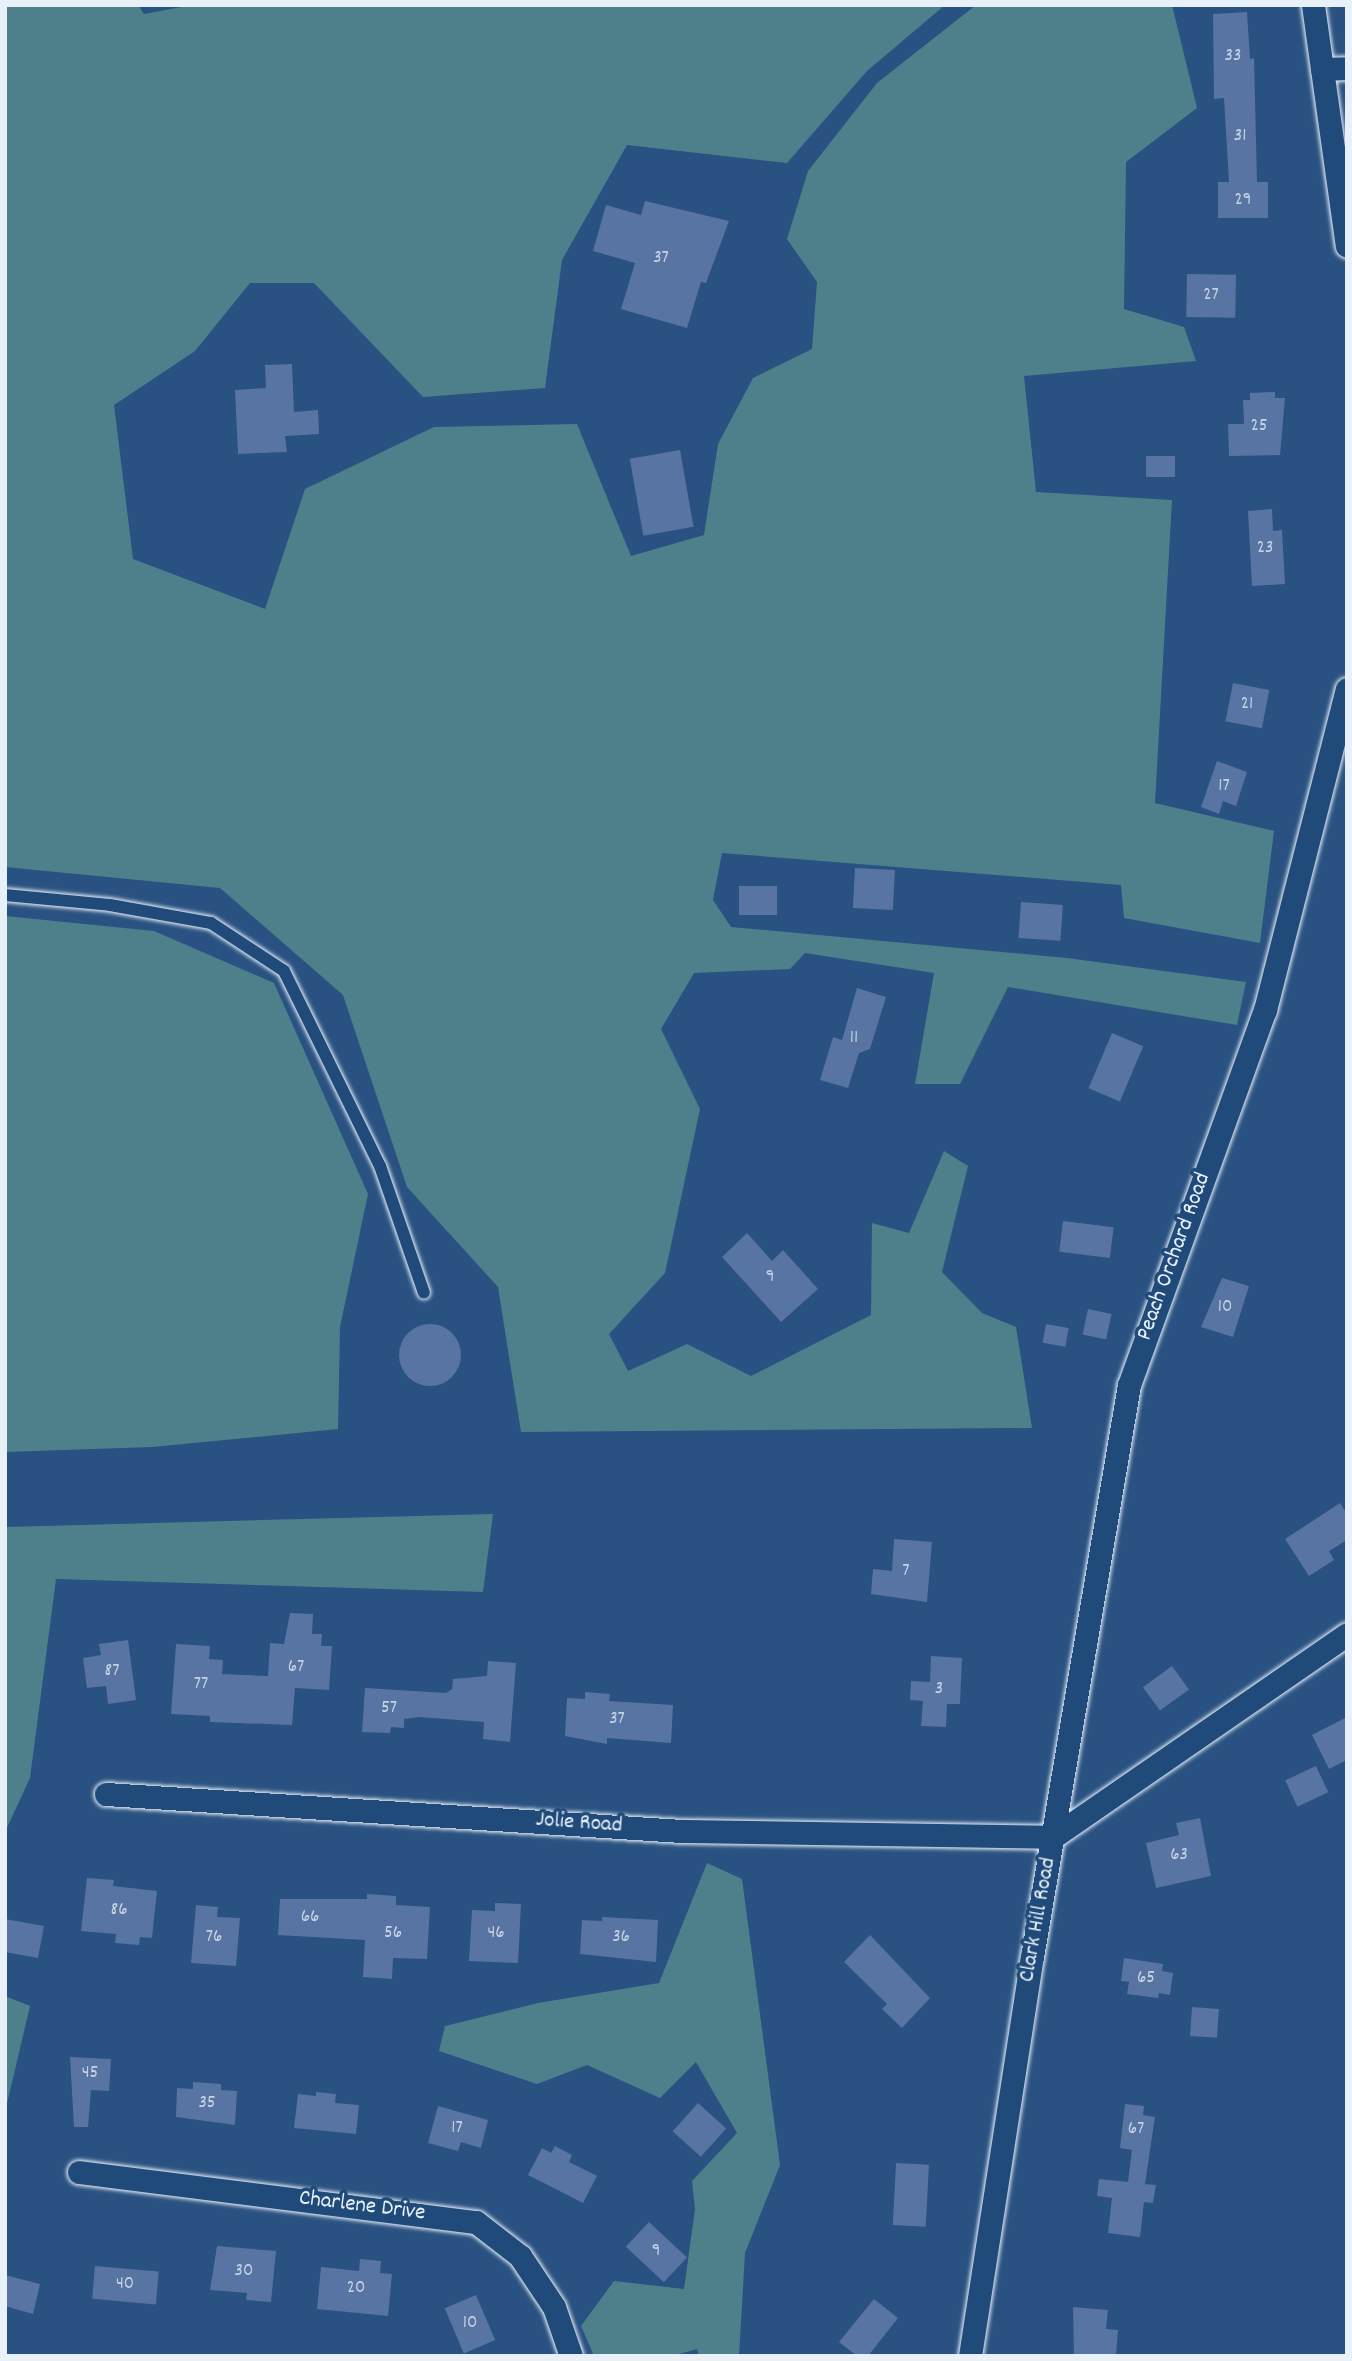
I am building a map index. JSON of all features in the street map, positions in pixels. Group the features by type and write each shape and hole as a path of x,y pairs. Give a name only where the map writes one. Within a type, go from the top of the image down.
{"street":[{"path":"1313,5 1347,246"},
{"path":"1322,69 1347,68"},
{"name":"Peach Orchard Road","path":"1053,1837 1129,1385 1265,1010 1347,689"},
{"name":"Clark Hill Road","path":"970,2356 1053,1837 1347,1634"},
{"name":"Jolie Road","path":"106,1794 682,1831 1053,1837"},
{"name":"Charlene Drive","path":"79,2172 476,2222 520,2256 554,2306 571,2356"}],"lane":[{"path":"5,895 110,905 211,923 284,971 380,1166 424,1293"}],"green space":[{"path":"5,5 138,5 144,14 192,5 945,5 867,71 787,163 627,145 562,260 545,388 423,397 314,283 250,283 195,351 114,405 133,559 265,609 305,489 434,427 577,424 631,556 704,535 718,444 753,378 812,349 817,282 787,239 808,171 877,83 976,5 1172,5 1197,108 1126,162 1124,309 1184,327 1196,361 1024,376 1036,492 1172,500 1155,803 1274,831 1260,943 1124,918 1121,885 722,853 713,900 731,927 1067,958 1246,982 1237,1025 1008,987 960,1084 915,1084 934,973 805,953 790,969 694,973 661,1029 700,1109 665,1273 609,1334 628,1371 687,1344 751,1376 871,1315 872,1223 909,1233 944,1151 968,1166 942,1272 982,1313 1016,1327 1032,1428 521,1432 498,1287 407,1187 343,995 220,888 5,867"},
{"path":"5,916 154,931 274,983 368,1194 340,1327 338,1429 152,1447 5,1452"},
{"path":"493,1514 483,1592 56,1579 30,1778 5,1832 5,1527"},
{"path":"707,1863 742,1879 780,2165 745,2253 739,2356 699,2356 697,2349 672,2356 594,2356 581,2326 614,2281 684,2289 695,2209 692,2181 737,2133 696,2062 660,2098 587,2065 537,2084 439,2051 445,2026 538,2003 659,1983"},
{"path":"5,1996 30,2006 5,2112"}],"building":[{"path":"1247,12 1250,59 1254,58 1257,182 1268,182 1268,218 1218,218 1218,182 1229,182 1224,98 1214,99 1213,14"},
{"path":"645,201 729,221 706,283 701,282 687,328 621,309 635,263 593,251 606,205 641,215"},
{"path":"1187,274 1236,275 1235,318 1186,317"},
{"path":"292,364 294,412 318,410 319,434 285,436 287,452 238,454 235,390 266,388 265,365"},
{"path":"1275,392 1275,398 1285,398 1280,455 1229,456 1228,424 1244,424 1243,400 1250,400 1250,393"},
{"path":"680,450 694,527 643,536 630,459"},
{"path":"1146,456 1175,456 1175,477 1146,477"},
{"path":"1272,509 1273,531 1282,530 1285,584 1252,586 1248,511"},
{"path":"1233,683 1269,690 1262,728 1226,721"},
{"path":"1217,761 1247,772 1236,806 1223,801 1219,814 1201,807"},
{"path":"855,868 895,870 893,910 853,908"},
{"path":"739,886 777,886 777,915 739,915"},
{"path":"1021,902 1063,905 1060,941 1018,938"},
{"path":"857,988 886,997 870,1049 859,1053 848,1088 820,1080 833,1037 842,1040"},
{"path":"1112,1033 1143,1046 1120,1102 1089,1088"},
{"path":"1063,1221 1114,1227 1110,1258 1059,1252"},
{"path":"747,1233 772,1261 783,1250 818,1289 781,1322 722,1257"},
{"path":"1222,1278 1249,1286 1233,1337 1201,1327"},
{"path":"1088,1309 1111,1314 1106,1339 1083,1334"},
{"path":"424,1324 436,1324 452,1333 459,1343 459,1367 452,1377 436,1386 424,1386 413,1381 404,1372 399,1361 399,1349 404,1338 413,1329"},
{"path":"1046,1324 1069,1328 1065,1347 1043,1343"},
{"path":"1340,1503 1347,1514 1347,1540 1329,1551 1334,1560 1309,1576 1285,1539"},
{"path":"894,1539 932,1542 927,1602 871,1594 873,1569 892,1571"},
{"path":"290,1613 313,1614 312,1634 322,1634 321,1646 332,1646 329,1690 295,1688 292,1725 210,1722 210,1716 171,1714 176,1644 210,1646 209,1659 223,1660 222,1674 268,1676 270,1643 284,1644"},
{"path":"128,1640 136,1700 108,1704 106,1686 87,1688 83,1658 101,1655 99,1644"},
{"path":"931,1656 962,1658 960,1704 947,1704 946,1727 921,1726 923,1701 910,1700 911,1681 930,1682"},
{"path":"488,1661 516,1663 510,1742 483,1739 484,1722 419,1717 404,1719 404,1728 391,1727 390,1733 362,1732 365,1688 446,1693 452,1689 453,1679 487,1676"},
{"path":"1172,1666 1189,1689 1160,1711 1143,1687"},
{"path":"585,1692 610,1694 609,1701 673,1705 671,1743 607,1738 607,1744 565,1736 567,1698 585,1699"},
{"path":"1347,1717 1347,1760 1329,1769 1312,1735"},
{"path":"1316,1766 1328,1792 1297,1807 1285,1780"},
{"path":"1200,1818 1211,1876 1156,1888 1146,1843 1179,1835 1176,1823"},
{"path":"87,1878 114,1880 113,1886 157,1891 152,1938 140,1937 139,1945 115,1943 116,1934 81,1931"},
{"path":"367,1894 396,1896 396,1905 430,1907 427,1959 393,1958 392,1979 363,1977 365,1940 278,1935 280,1899 367,1899"},
{"path":"495,1903 521,1904 518,1963 469,1961 472,1910 495,1911"},
{"path":"196,1905 218,1907 217,1917 240,1918 236,1966 191,1963"},
{"path":"602,1917 658,1920 656,1962 580,1954 582,1920 602,1921"},
{"path":"5,1919 44,1926 38,1958 5,1952"},
{"path":"870,1935 930,1998 902,2028 882,2009 887,2004 844,1962"},
{"path":"1124,1958 1163,1964 1162,1971 1173,1973 1170,1995 1159,1993 1158,1998 1127,1994 1129,1982 1121,1981"},
{"path":"1192,2007 1219,2009 1217,2038 1190,2036"},
{"path":"70,2057 111,2059 109,2091 91,2090 88,2127 74,2127"},
{"path":"193,2082 221,2084 221,2090 237,2091 235,2125 176,2117 177,2088 193,2089"},
{"path":"316,2092 336,2094 335,2103 359,2105 356,2134 294,2128 298,2094 316,2096"},
{"path":"698,2103 726,2128 701,2157 673,2131"},
{"path":"1125,2104 1144,2106 1143,2115 1155,2117 1145,2184 1156,2185 1153,2203 1144,2202 1140,2237 1108,2233 1112,2198 1097,2196 1099,2179 1128,2182 1132,2150 1120,2148"},
{"path":"438,2106 488,2120 481,2148 461,2142 458,2151 428,2143"},
{"path":"555,2146 572,2155 569,2162 597,2176 583,2203 528,2175 542,2148 551,2153"},
{"path":"896,2163 929,2165 926,2227 893,2225"},
{"path":"649,2222 687,2257 664,2282 626,2247"},
{"path":"217,2246 276,2251 271,2302 246,2300 247,2293 210,2290"},
{"path":"360,2259 381,2261 380,2273 392,2274 388,2316 317,2309 321,2267 359,2271"},
{"path":"95,2266 159,2272 156,2304 92,2299"},
{"path":"5,2275 40,2284 33,2314 5,2306"},
{"path":"476,2295 495,2340 464,2353 445,2308"},
{"path":"874,2299 898,2318 868,2356 857,2356 839,2342"},
{"path":"1073,2307 1108,2310 1106,2329 1118,2330 1116,2356 1074,2356"}]}
